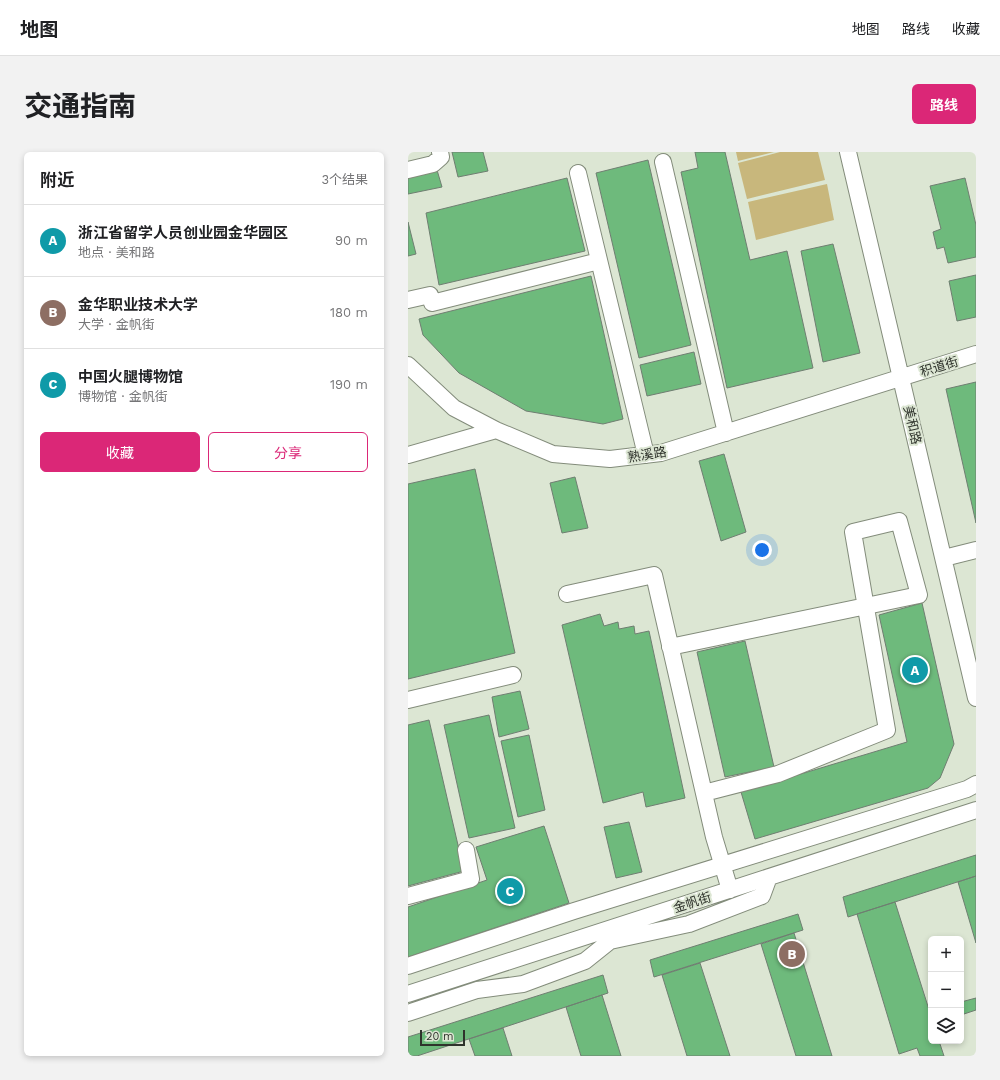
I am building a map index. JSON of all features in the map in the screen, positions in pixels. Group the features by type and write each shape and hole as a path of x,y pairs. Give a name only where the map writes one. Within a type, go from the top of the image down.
{"street":[{"path":"408,170 433,164 442,157 440,152"},
{"name":"美和路","path":"848,152 902,377 976,698"},
{"path":"663,162 726,433"},
{"path":"578,173 646,455"},
{"path":"408,300 430,295 432,303 599,261"},
{"name":"积道街","path":"902,377 976,354"},
{"name":"熟溪路","path":"408,365 454,408 496,430 553,454 610,459 661,453 902,377"},
{"path":"408,455 496,430"},
{"path":"670,647 866,606 919,595 899,521 853,532 866,606 887,730 778,774 704,793"},
{"path":"944,558 976,550"},
{"path":"567,594 654,574 714,837 730,890"},
{"path":"408,700 513,675"},
{"path":"408,966 574,911 968,789 976,784"},
{"name":"金帆街","path":"408,994 976,810"},
{"path":"408,896 471,879 466,850"},
{"path":"408,1013 477,990 523,984 585,961 610,941 689,924 762,896 769,878"}],"shaded area":[{"path":"736,152 774,152 738,161"},
{"path":"780,152 818,152 825,180 747,199 738,163"},
{"path":"827,184 834,220 756,240 748,202"}],"building":[{"path":"452,152 483,152 488,171 458,177"},
{"path":"695,152 725,152 750,260 787,251 813,368 727,388 681,172 698,168"},
{"path":"648,160 691,345 639,358 596,173"},
{"path":"437,170 442,187 408,194 408,177"},
{"path":"567,178 585,251 439,285 426,213"},
{"path":"965,178 976,225 976,257 948,263 944,247 937,249 933,232 941,229 930,186"},
{"path":"408,222 416,254 408,256"},
{"path":"833,244 860,353 823,362 801,251"},
{"path":"976,275 976,317 957,321 949,281"},
{"path":"591,276 623,419 603,424 526,411 459,373 423,335 419,319"},
{"path":"694,352 701,384 647,396 640,365"},
{"path":"976,382 976,523 946,389"},
{"path":"724,454 746,532 721,541 699,461"},
{"path":"475,469 515,653 408,679 408,484"},
{"path":"575,477 588,528 562,533 550,483"},
{"path":"922,603 954,744 940,778 928,788 755,839 741,792 907,742 879,615"},
{"path":"600,614 604,626 618,622 619,629 634,626 635,634 649,631 685,798 646,807 643,792 603,803 562,625"},
{"path":"745,641 774,767 725,777 697,652"},
{"path":"520,691 529,729 499,737 492,697"},
{"path":"489,715 515,828 469,838 444,725"},
{"path":"429,720 464,871 408,886 408,725"},
{"path":"529,735 545,810 518,817 501,741"},
{"path":"629,822 642,872 616,878 604,827"},
{"path":"544,826 569,903 408,957 408,907 487,880 476,847"},
{"path":"976,855 976,876 848,917 843,897"},
{"path":"976,876 976,943 958,882"},
{"path":"895,902 928,1006 928,1044 940,1044 944,1056 920,1056 917,1048 899,1054 857,914"},
{"path":"798,914 803,930 654,977 650,960"},
{"path":"794,933 832,1056 796,1056 761,944"},
{"path":"700,963 730,1056 687,1056 662,975"},
{"path":"603,975 608,993 417,1056 408,1056 408,1037"},
{"path":"602,995 621,1056 581,1056 566,1007"},
{"path":"976,998 976,1010 964,1014 964,1001"},
{"path":"503,1028 512,1056 475,1056 469,1039"}],"place":[{"name":"浙江省留学人员创业园金华园区","path":"915,670"},
{"name":"中国火腿博物馆","path":"510,891"},
{"name":"金华职业技术大学","path":"792,954"}]}
